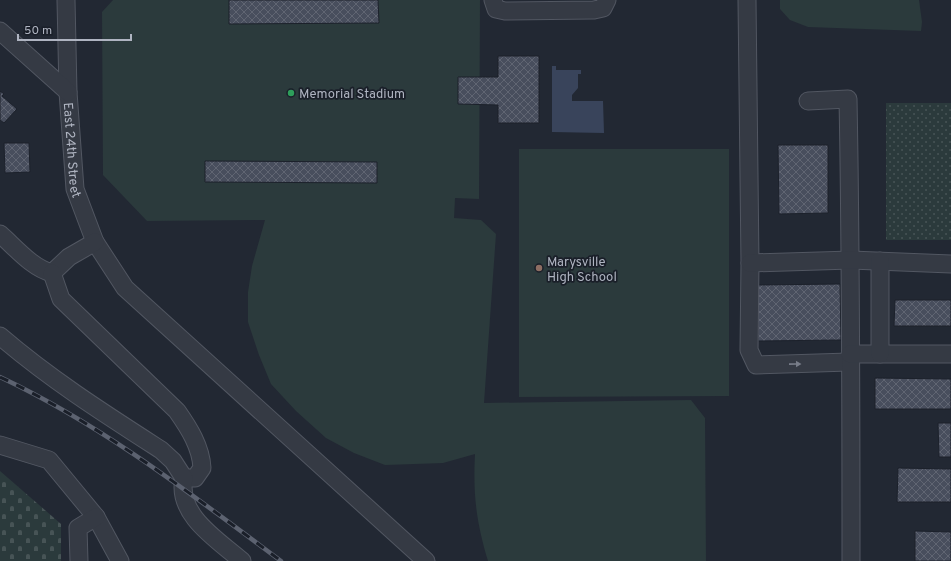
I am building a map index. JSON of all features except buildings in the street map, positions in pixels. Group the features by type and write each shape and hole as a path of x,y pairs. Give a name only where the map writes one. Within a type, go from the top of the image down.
{"street":[{"name":"East 24th Street","path":"66,0 68,92 75,189 94,242 125,288 426,561"},
{"path":"493,0 496,9 505,11 594,10 603,8 608,0"},
{"path":"747,0 750,263 749,350 756,365 850,358 880,354 951,354"},
{"path":"0,31 68,92"},
{"path":"808,101 848,99 851,260 851,561"},
{"path":"0,234 44,271 52,273"},
{"path":"52,273 70,257 94,242"},
{"path":"750,263 851,260 951,264"},
{"path":"880,261 880,354"},
{"path":"52,273 61,299 177,411 190,429 202,458 202,468 195,478 184,478"},
{"path":"0,336 27,359 76,395 161,450 174,461 184,478 182,487 189,509 208,533 242,561"},
{"path":"0,445 49,460 96,517 120,561"},
{"path":"79,561 78,528 96,517"}],"green space":[{"path":"113,0 480,0 479,199 455,198 454,218 481,220 496,234 484,403 691,400 705,418 706,561 488,561 476,508 474,482 475,454 443,463 385,465 354,453 326,438 296,411 271,384 248,322 248,292 252,266 265,220 147,221 103,175 102,12"},
{"path":"780,0 919,0 922,22 921,31 808,27 790,20 780,9"},
{"path":"886,103 951,103 951,240 886,240"},
{"path":"519,149 729,149 729,396 519,397"},
{"path":"0,471 61,524 61,561 0,561"}],"water":[{"path":"552,66 556,66 556,70 581,70 581,74 578,74 578,88 572,95 572,101 603,101 604,133 552,132"}],"railway":[{"path":"0,377 38,396 110,439 179,486 281,561"}],"place":[{"name":"Memorial Stadium","path":"291,93"},
{"name":"Marysville High School","path":"539,268"}]}
